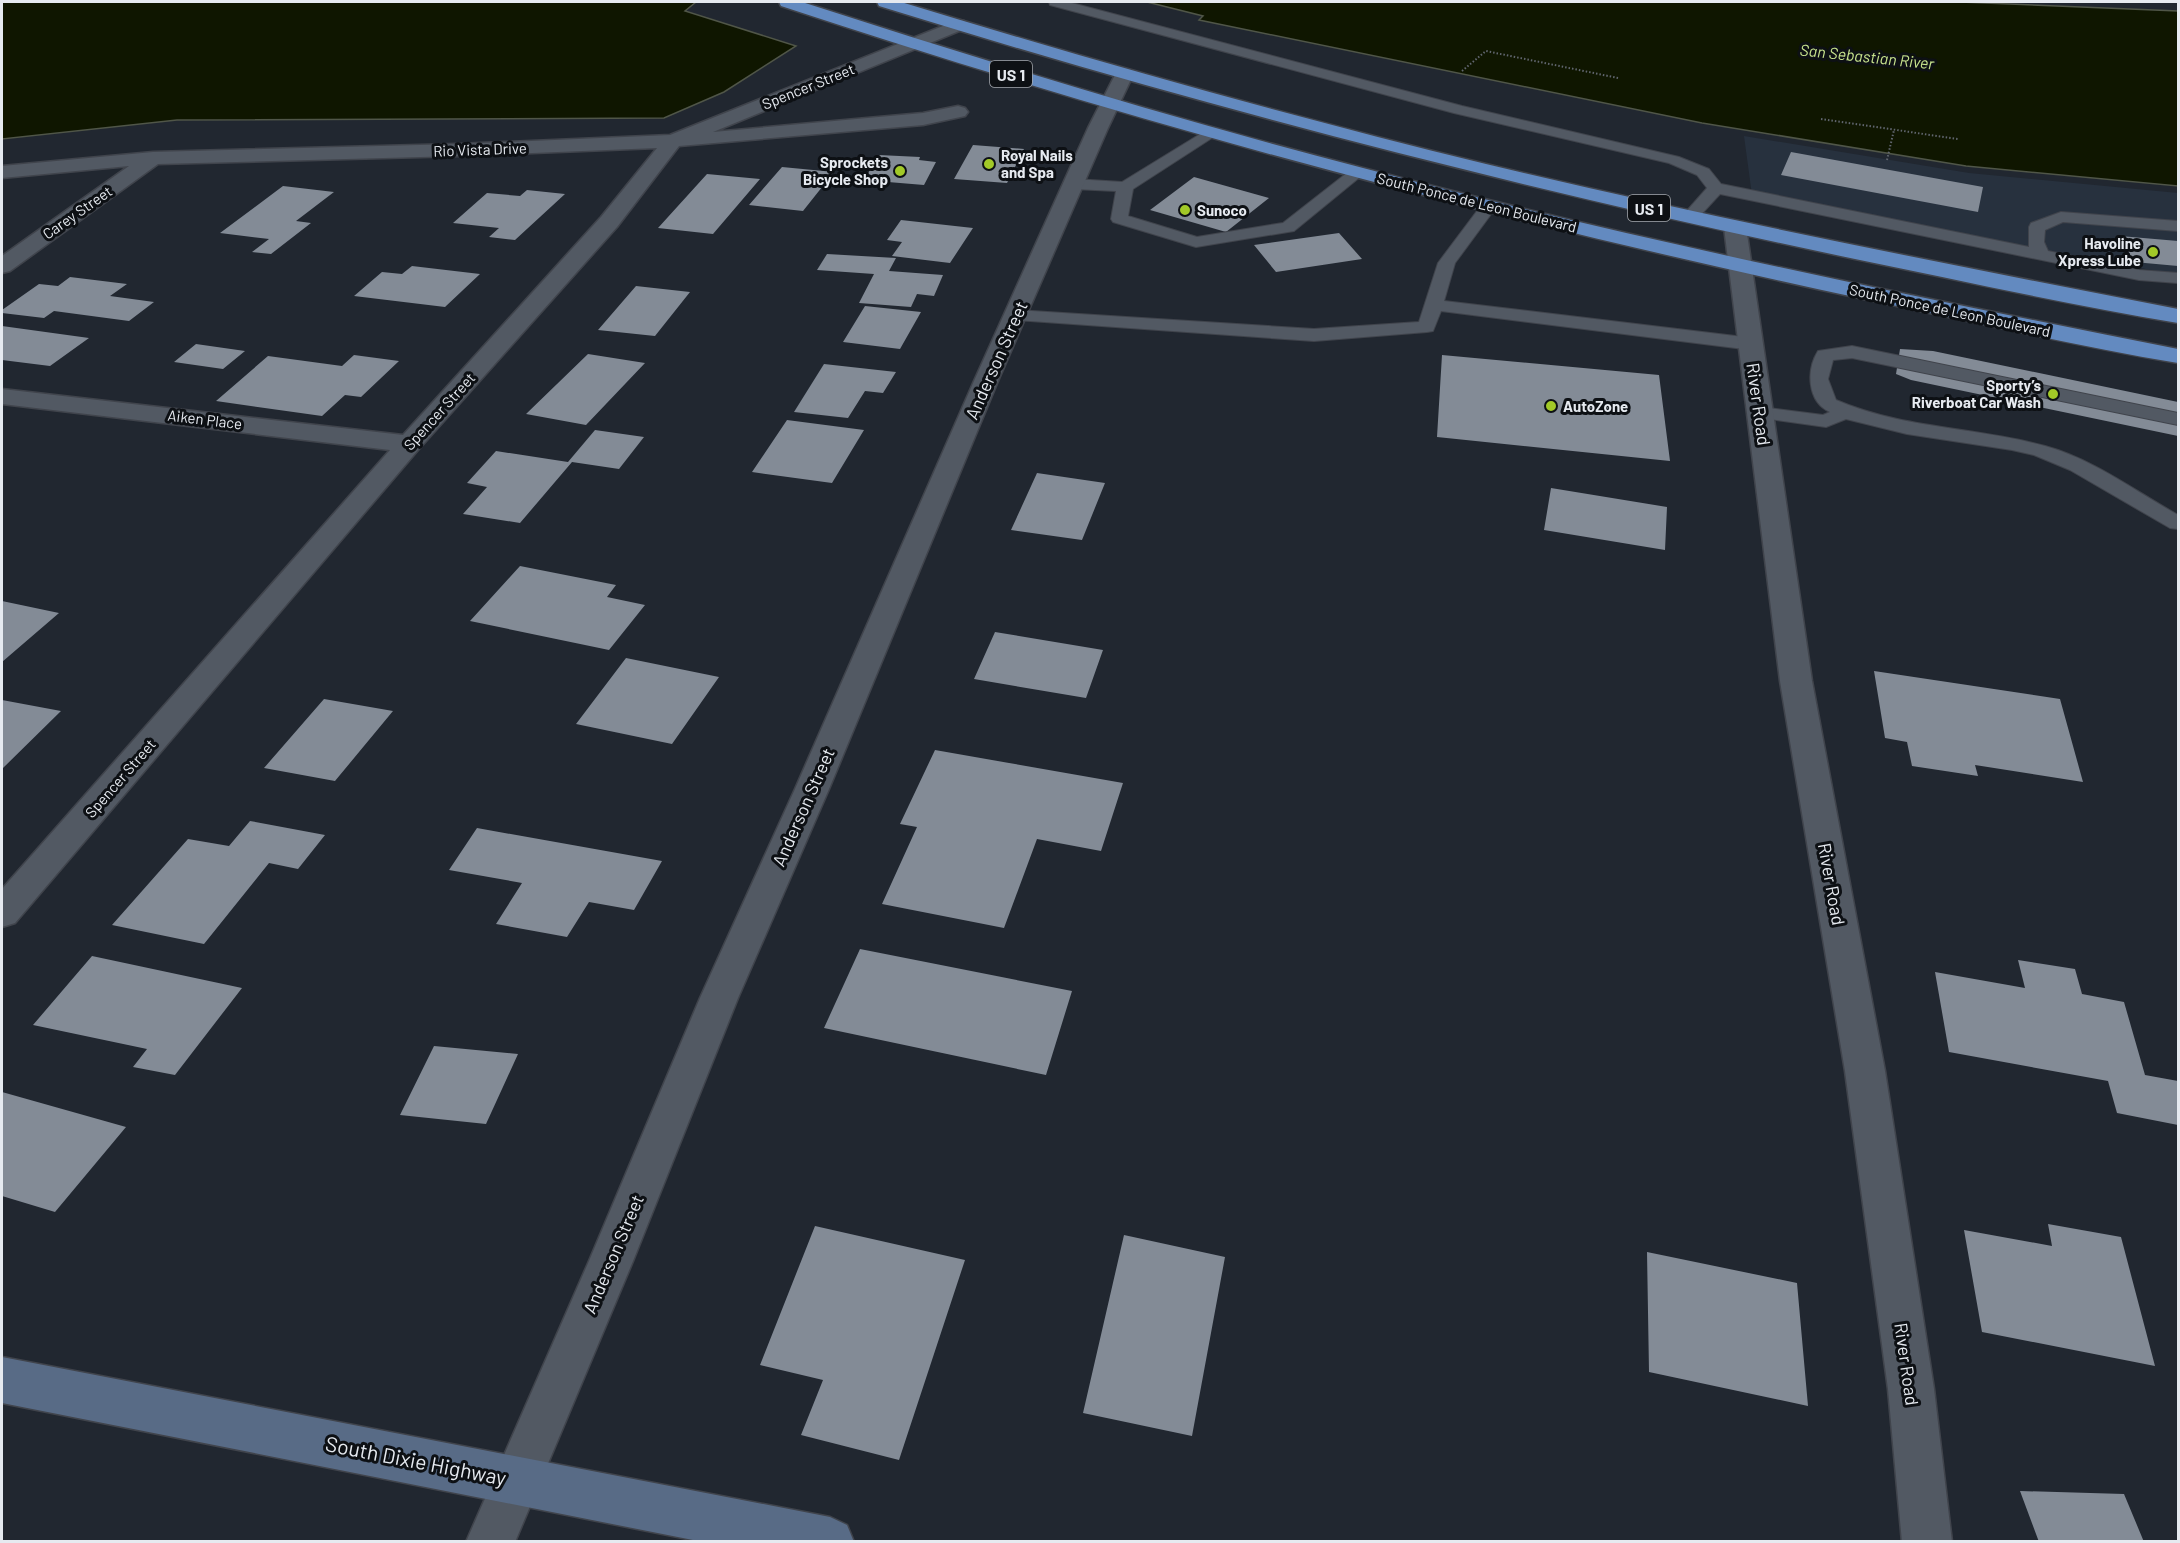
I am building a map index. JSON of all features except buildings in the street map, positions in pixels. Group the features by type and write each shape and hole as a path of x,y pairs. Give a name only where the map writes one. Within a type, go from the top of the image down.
{"highway":[{"name":"South Ponce de Leon Boulevard","path":"787,2 913,44 1109,104 1210,133 1490,206 1741,265 2178,356"},
{"name":"South Ponce de Leon Boulevard","path":"885,2 1124,75 1411,152 1735,227 2178,316"}],"main road":[{"name":"South Dixie Highway","path":"2,1380 516,1480 729,1532 830,1542"}],"street":[{"name":"Spencer Street","path":"2,913 409,444 609,222 673,141 958,25"},
{"name":"Anderson Street","path":"490,1542 611,1261 718,998 812,789 1015,315 1124,75"},
{"name":"Rio Vista Drive","path":"2,172 153,158 458,150 673,141 923,119 958,112"},
{"name":"Carey Street","path":"2,266 153,158"},
{"name":"River Road","path":"1735,227 1796,681 1865,1071 1911,1389 1927,1542"},
{"name":"Aiken Place","path":"2,396 409,444"}],"lane":[{"path":"1055,2 1459,110 1674,160 1703,172 1716,188 2139,274 2174,274"},
{"path":"1074,184 1125,187 1210,133"},
{"path":"1125,187 1119,219 1196,242 1288,227 1358,172"},
{"path":"1690,217 1716,188"},
{"path":"1015,315 1314,335 1427,327 1447,263 1490,206"},
{"path":"2040,254 2036,242 2037,227 2061,217 2177,229"},
{"path":"2144,224 2154,239"},
{"path":"1434,305 1752,344"},
{"path":"2178,419 1852,352 1825,355 1818,379 1828,404 1855,417 1921,432 1980,438 2041,451 2088,472 2178,523"},
{"path":"1761,413 1826,421 1845,412"}],"path":[{"path":"1459,73 1486,51 1618,78"},
{"path":"1821,119 1958,139"},
{"path":"1887,160 1894,130"}],"shaded area":[{"path":"1744,136 1969,173 2178,193 2178,275 1752,195"}],"water":[{"path":"2,2 696,2 685,11 796,46 724,92 664,118 177,120 2,139"},
{"name":"San Sebastian River","path":"1147,2 1960,2 2178,11 2178,186 1966,166 1702,123 1199,20 1203,16"}],"place":[{"name":"Royal Nails and Spa","path":"989,164"},
{"name":"Sprockets Bicycle Shop","path":"900,171"},
{"name":"Sunoco","path":"1185,210"},
{"name":"Havoline Xpress Lube","path":"2153,252"},
{"name":"Sporty’s Riverboat Car Wash","path":"2053,394"},
{"name":"AutoZone","path":"1551,406"}]}
